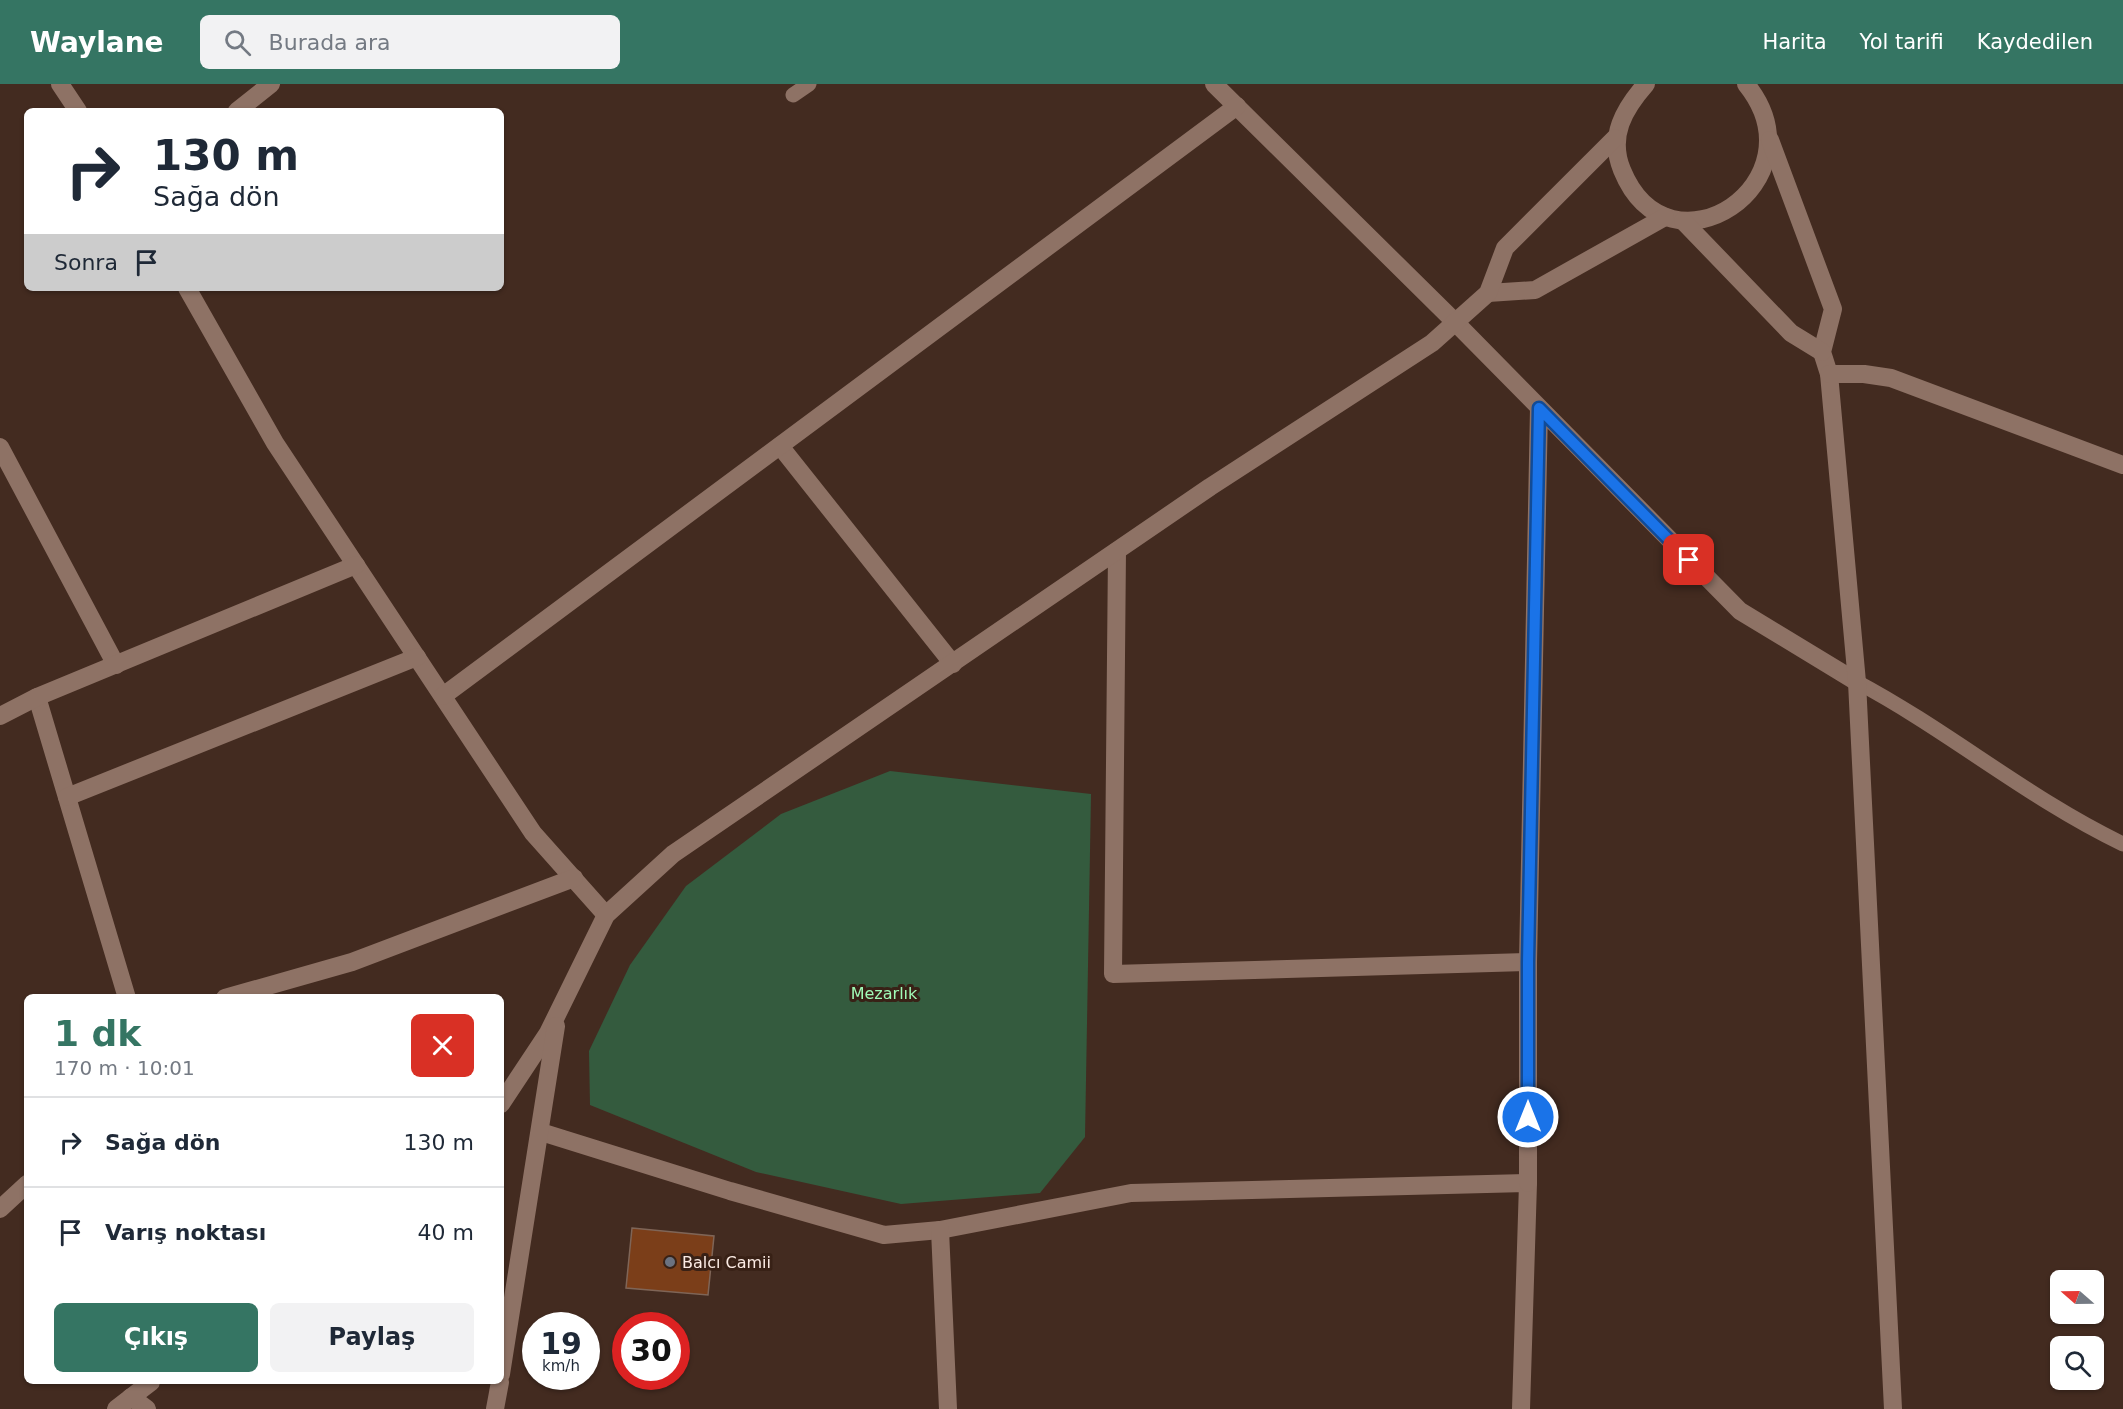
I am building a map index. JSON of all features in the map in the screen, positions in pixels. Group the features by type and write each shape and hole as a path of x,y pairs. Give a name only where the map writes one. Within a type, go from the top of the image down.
{"street":[{"path":"60,84 76,108"},
{"path":"241,108 271,84"},
{"path":"1214,84 1455,322 1740,611 1857,682"},
{"path":"1746,84 1761,92 1770,140 1833,309 1822,352 1829,374 1857,682 1893,1409"},
{"path":"1641,86 1622,116 1616,138 1619,164 1627,183 1644,204 1665,217 1683,221 1705,219 1724,212 1739,201 1754,186 1766,161 1770,140"},
{"path":"443,696 1237,106"},
{"path":"504,1099 548,1033 606,915 674,854 1117,551 1432,343 1488,293 1505,248 1616,138"},
{"path":"1488,293 1535,290 1665,217"},
{"path":"1683,221 1791,333 1822,352"},
{"path":"189,291 275,442 533,833 606,915"},
{"path":"1829,374 1864,374 1892,378 2123,465"},
{"path":"1521,1409 1528,1183 1528,962 1539,408"},
{"path":"780,446 953,664"},
{"path":"0,447 116,665"},
{"path":"1117,551 1113,974 1528,962"},
{"path":"0,716 37,697 356,565"},
{"path":"67,797 417,657"},
{"path":"37,697 126,994"},
{"path":"240,994 352,963 574,878"},
{"path":"504,1356 541,1132 558,1012"},
{"path":"541,1132 730,1191 884,1235 940,1230 1131,1193 1528,1183"},
{"path":"0,1209 24,1187"},
{"path":"940,1230 948,1409"},
{"path":"116,1409 148,1384"},
{"path":"495,1409 500,1384"},
{"path":"131,1397 147,1409"}],"lane":[{"path":"793,95 809,84"},
{"path":"1857,682 1912,712 2069,817 2123,844"}],"green space":[{"name":"Mezarlık","path":"890,771 1091,794 1085,1137 1040,1193 901,1204 756,1172 590,1105 589,1051 630,965 686,886 781,814"}],"building":[{"name":"Balcı Camii","path":"632,1228 714,1236 708,1295 626,1288"}],"place":[{"name":"Balcı Camii","path":"670,1262"}],"route":[{"path":"1528,1117 1528,962 1539,408 1689,560"}]}
